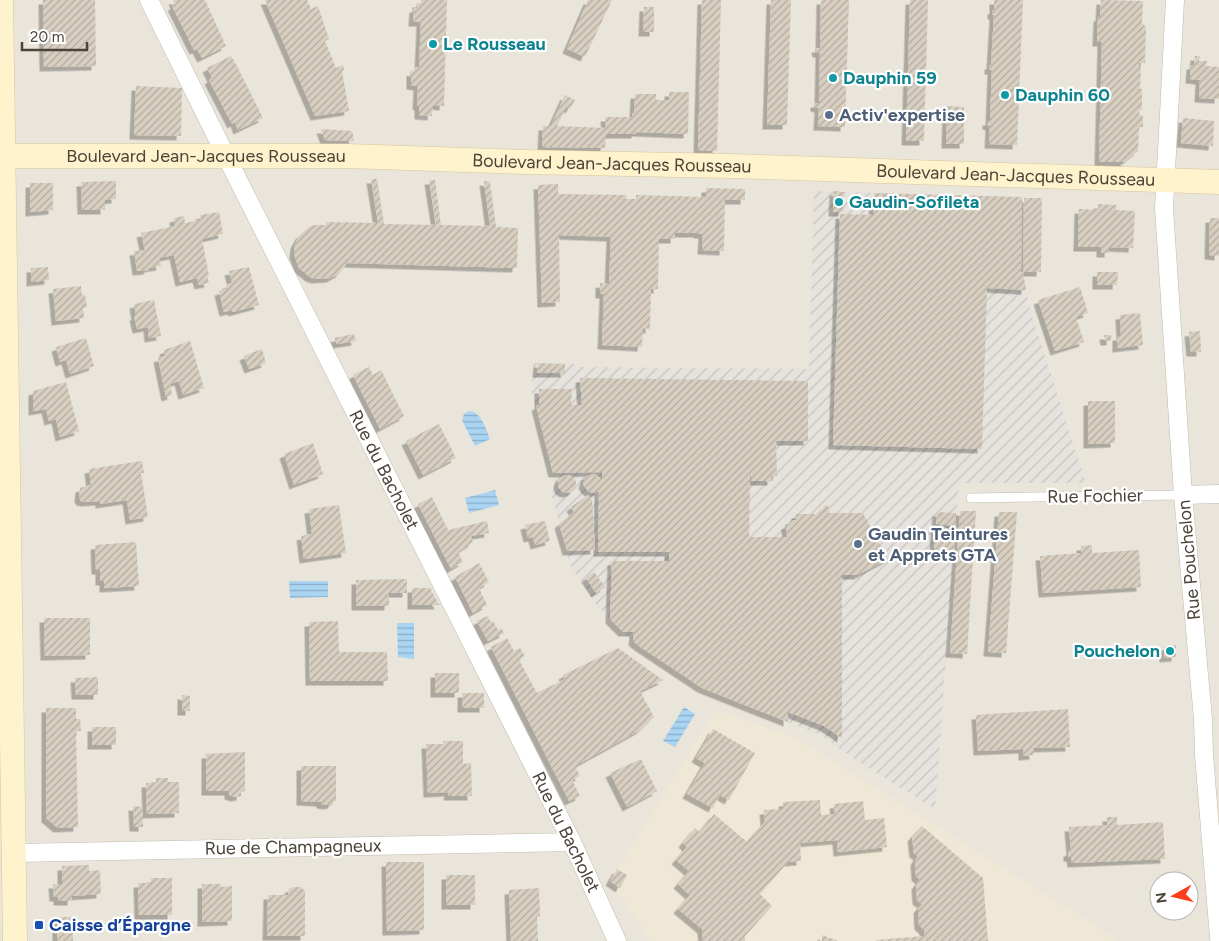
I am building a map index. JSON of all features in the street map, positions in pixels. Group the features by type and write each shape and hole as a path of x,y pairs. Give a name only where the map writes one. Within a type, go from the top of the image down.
{"main road":[{"path":"2,0 5,606 14,853 7,903 15,941"},
{"name":"Boulevard Jean-Jacques Rousseau","path":"4,156 225,154 347,156 1219,182"}],"street":[{"name":"Rue du Bacholet","path":"149,0 572,842 617,941"},
{"name":"Rue Pouchelon","path":"1175,0 1164,208 1183,495 1211,717 1204,755 1219,938"},
{"name":"Rue Fochier","path":"1183,495 1219,494"},
{"name":"Rue de Champagneux","path":"14,853 572,842"}],"lane":[{"name":"Rue Fochier","path":"971,498 1183,495"}],"shaded area":[{"path":"0,0 1219,0 1219,941 0,941"},
{"path":"814,191 1022,197 1021,272 1023,272 1029,307 1086,483 959,483 935,809 857,761 821,735 702,688 633,641 598,607 575,573 569,562 552,496 555,482 532,392 533,363 576,364 577,367 809,369"},
{"path":"716,710 794,737 1094,924 1117,941 650,941 610,881"}],"water":[{"path":"469,411 480,417 490,439 475,446 462,420 464,414"},
{"path":"495,490 499,505 469,513 465,498"},
{"path":"289,581 328,581 328,597 290,598"},
{"path":"397,623 414,623 414,659 398,657"},
{"path":"684,707 695,714 675,747 663,741"}],"building":[{"path":"43,0 95,0 96,66 44,67"},
{"path":"173,0 205,0 226,46 202,58 197,49 194,50 172,6 175,5"},
{"path":"265,0 307,0 311,9 318,6 329,39 325,41 336,68 343,65 344,70 342,71 349,111 315,116"},
{"name":"Le Rousseau","path":"421,0 447,0 444,106 433,105 432,116 419,115 419,106 417,105 418,86 411,85 411,71 415,72 415,67 419,67 421,22 413,22 414,8 417,8 417,3 421,3"},
{"path":"588,0 612,0 585,57 567,49"},
{"path":"702,0 721,0 717,151 698,150"},
{"path":"771,0 791,0 787,125 767,125"},
{"name":"Dauphin 59","path":"821,0 849,0 845,127 818,126 819,108 815,107 815,103 819,103 820,53 817,53 816,48 820,48"},
{"path":"910,0 928,0 924,141 906,141"},
{"name":"Dauphin 60","path":"994,0 1023,0 1017,145 989,144 990,126 987,125 987,121 990,121 992,70 989,70 989,65 991,65 994,15 992,15 992,10 994,10"},
{"path":"1101,0 1143,1 1142,23 1146,27 1145,63 1139,63 1139,68 1141,68 1142,110 1140,110 1139,115 1143,115 1143,127 1139,127 1138,151 1124,162 1099,162 1102,42 1097,42"},
{"path":"644,7 654,7 654,32 643,32"},
{"path":"231,56 263,118 238,130 235,122 232,124 209,80 212,78 207,68"},
{"path":"1195,56 1200,56 1199,61 1207,61 1206,66 1219,67 1219,99 1199,98 1200,80 1190,79 1191,65 1194,65"},
{"path":"136,86 182,88 181,136 134,135"},
{"path":"669,92 689,92 688,134 636,132 636,134 606,134 605,148 542,147 543,126 551,126 565,95 575,100 570,109 566,107 557,126 606,128 605,117 632,117 635,94 656,94 656,100 669,100"},
{"path":"947,106 964,107 964,144 946,144"},
{"path":"1183,118 1214,121 1213,146 1181,143"},
{"path":"321,129 352,131 354,141 325,140"},
{"path":"371,179 377,179 384,224 436,225 429,180 435,180 441,225 490,226 484,181 490,182 496,227 518,228 517,268 347,263 340,273 331,278 316,279 310,277 299,268 294,254 295,244 300,235 309,227 326,225 326,222 378,223"},
{"path":"116,181 116,199 105,200 105,210 82,210 81,182"},
{"path":"30,183 53,183 53,210 30,212"},
{"path":"558,184 558,194 626,195 626,199 636,199 636,195 706,197 706,188 745,189 745,200 725,200 724,251 702,250 703,234 698,233 675,233 675,239 659,239 658,289 651,289 650,329 643,328 642,347 602,345 604,294 600,294 600,283 609,284 611,237 559,235 560,302 542,303 538,185"},
{"name":"Gaudin-Sofileta","path":"834,191 844,192 843,212 833,212"},
{"path":"874,193 1022,197 1021,272 1023,272 1026,290 987,288 982,449 833,445 840,214 873,215"},
{"path":"1024,198 1042,198 1041,272 1023,272"},
{"path":"1098,204 1117,205 1116,210 1135,211 1133,248 1109,247 1109,253 1101,253 1101,247 1078,247 1079,209 1098,210"},
{"path":"219,212 223,234 202,239 209,283 199,285 197,278 180,282 174,255 159,258 161,266 137,271 134,251 145,250 141,233 175,226 174,218 184,216 185,223 201,220 200,215"},
{"path":"1210,218 1219,218 1219,256 1209,255"},
{"path":"48,267 49,280 31,282 31,268"},
{"path":"249,267 259,305 233,312 232,310 224,312 219,291 227,289 226,285 232,283 229,271"},
{"path":"1097,272 1118,272 1117,285 1097,285"},
{"path":"81,286 82,295 85,295 87,307 83,308 84,318 56,321 53,289"},
{"path":"1080,287 1088,313 1076,317 1084,342 1055,351 1038,300"},
{"path":"154,300 161,336 149,338 148,327 137,329 134,304"},
{"path":"1140,313 1143,345 1117,348 1117,336 1121,336 1120,315"},
{"path":"1200,331 1201,352 1191,352 1189,332"},
{"path":"354,334 356,341 337,344 334,338"},
{"path":"1104,335 1111,335 1111,341 1105,341"},
{"path":"86,338 94,366 70,374 66,360 60,362 56,347"},
{"path":"190,341 204,388 183,395 179,381 170,384 172,395 166,397 158,358 165,356 164,350"},
{"path":"262,349 266,363 249,369 244,356"},
{"path":"538,363 565,364 565,373 537,373"},
{"path":"369,367 373,375 381,370 404,416 380,429 353,375"},
{"path":"580,378 808,381 808,441 776,441 777,476 771,476 772,481 751,481 750,476 749,537 787,537 786,525 790,524 790,520 796,520 796,514 818,514 826,505 829,507 829,513 863,513 888,559 858,575 842,575 842,738 824,726 788,712 788,722 702,688 639,646 633,641 634,632 623,632 610,619 612,561 669,561 669,552 598,552 599,491 595,493 590,492 583,484 586,476 591,474 597,475 602,480 602,472 553,473 536,406 539,405 539,389 572,389 571,405 582,405"},
{"path":"66,382 79,431 60,437 56,419 49,421 46,409 33,411 33,391"},
{"path":"1088,401 1115,401 1115,443 1088,444"},
{"path":"439,424 456,458 423,475 406,441"},
{"path":"313,443 323,474 294,485 284,454"},
{"path":"142,461 144,473 141,473 148,517 130,520 127,500 100,504 100,501 86,502 81,501 79,498 80,488 91,485 89,469"},
{"path":"563,475 571,475 576,480 574,491 563,493 558,488 558,480"},
{"path":"588,495 592,500 595,550 567,551 559,524 574,512 571,507"},
{"path":"432,497 448,530 487,521 489,533 471,536 473,542 458,552 463,562 451,569 418,504"},
{"path":"339,505 346,553 304,559 301,536 312,534 309,509"},
{"path":"960,511 976,511 967,654 950,653"},
{"path":"937,512 956,513 956,526 936,524"},
{"path":"999,512 1017,512 1006,653 988,652"},
{"path":"545,521 550,541 535,545 533,537 528,538 525,525"},
{"path":"935,527 955,529 954,553 934,551"},
{"path":"136,542 139,586 104,588 104,581 100,581 100,570 96,570 95,545"},
{"path":"1092,545 1092,553 1139,550 1141,587 1043,593 1040,556 1081,553 1081,546"},
{"path":"479,563 489,582 479,588 487,605 473,613 455,577"},
{"path":"594,572 605,587 596,593 586,578"},
{"path":"407,579 407,593 389,593 389,606 356,606 356,580"},
{"path":"412,588 430,588 439,605 412,605"},
{"path":"487,616 491,622 493,621 498,630 502,629 504,633 488,641 477,621"},
{"path":"44,618 90,618 90,655 45,656"},
{"path":"338,621 339,652 387,652 388,681 310,681 309,622"},
{"path":"507,638 514,651 520,648 525,656 519,660 537,693 565,679 563,675 618,648 663,680 640,691 654,717 640,730 575,766 580,776 572,780 580,796 569,801 491,647"},
{"name":"Pouchelon","path":"1176,645 1176,657 1164,658 1164,646"},
{"path":"435,673 459,673 459,693 435,693"},
{"path":"98,677 98,695 76,695 75,678"},
{"path":"462,693 484,693 484,708 462,708"},
{"path":"182,695 190,696 190,711 182,711"},
{"path":"46,708 76,708 76,719 80,719 81,731 76,731 78,827 58,828 46,818"},
{"path":"1068,709 1070,747 1033,748 1034,755 1023,756 1023,749 978,751 976,715"},
{"path":"92,727 116,727 116,745 92,745"},
{"path":"713,729 755,753 729,800 720,795 713,808 687,794 705,763 696,758"},
{"path":"443,741 463,741 463,764 471,763 472,796 448,796 449,792 428,793 426,744 444,744"},
{"path":"245,752 245,791 241,792 241,796 229,795 229,791 206,791 206,754"},
{"path":"641,759 657,791 627,807 610,773"},
{"path":"301,766 336,766 336,801 333,801 333,804 301,801"},
{"path":"156,778 168,778 168,782 179,782 179,813 147,814 146,783 156,783"},
{"path":"820,800 821,815 835,814 834,804 863,801 865,820 884,818 887,847 838,852 837,840 800,843 801,861 788,862 760,894 772,906 745,936 745,941 703,941 702,929 678,909 690,895 678,884 689,871 676,860 687,847 683,843 695,828 700,832 714,814 747,842 765,822 764,810 783,809 783,802"},
{"path":"133,806 143,807 143,827 134,827"},
{"path":"1107,817 1117,817 1117,825 1163,822 1165,859 1072,863 1071,857 1068,857 1068,852 1071,851 1069,827 1107,825"},
{"path":"922,826 983,878 988,941 876,941 925,936 924,930 919,925 918,909 922,904 917,900 916,885 920,880 916,876 915,861 918,856 914,853 912,837"},
{"path":"386,862 424,862 424,930 387,931"},
{"path":"89,865 89,871 100,870 101,894 72,896 72,901 58,901 58,897 54,897 53,884 62,884 62,866"},
{"path":"617,869 627,875 620,888 610,881"},
{"path":"446,875 475,875 475,905 446,905"},
{"path":"151,878 172,878 172,915 139,915 138,883 151,883"},
{"path":"202,884 221,884 220,887 232,886 232,921 202,922"},
{"path":"301,887 305,891 305,936 267,936 268,895 288,895 289,889"},
{"path":"539,888 540,916 537,917 538,941 511,941 509,890"},
{"path":"57,917 77,917 77,922 73,922 73,941 57,941"},
{"path":"822,935 838,941 822,941"}],"place":[{"name":"Le Rousseau","path":"433,44"},
{"name":"Dauphin 59","path":"833,78"},
{"name":"Dauphin 60","path":"1005,95"},
{"name":"Activ'expertise","path":"829,115"},
{"name":"Gaudin-Sofileta","path":"839,202"},
{"name":"Gaudin Teintures et Apprets GTA","path":"858,544"},
{"name":"Pouchelon","path":"1170,651"},
{"name":"Caisse d’Épargne","path":"39,925"}]}
